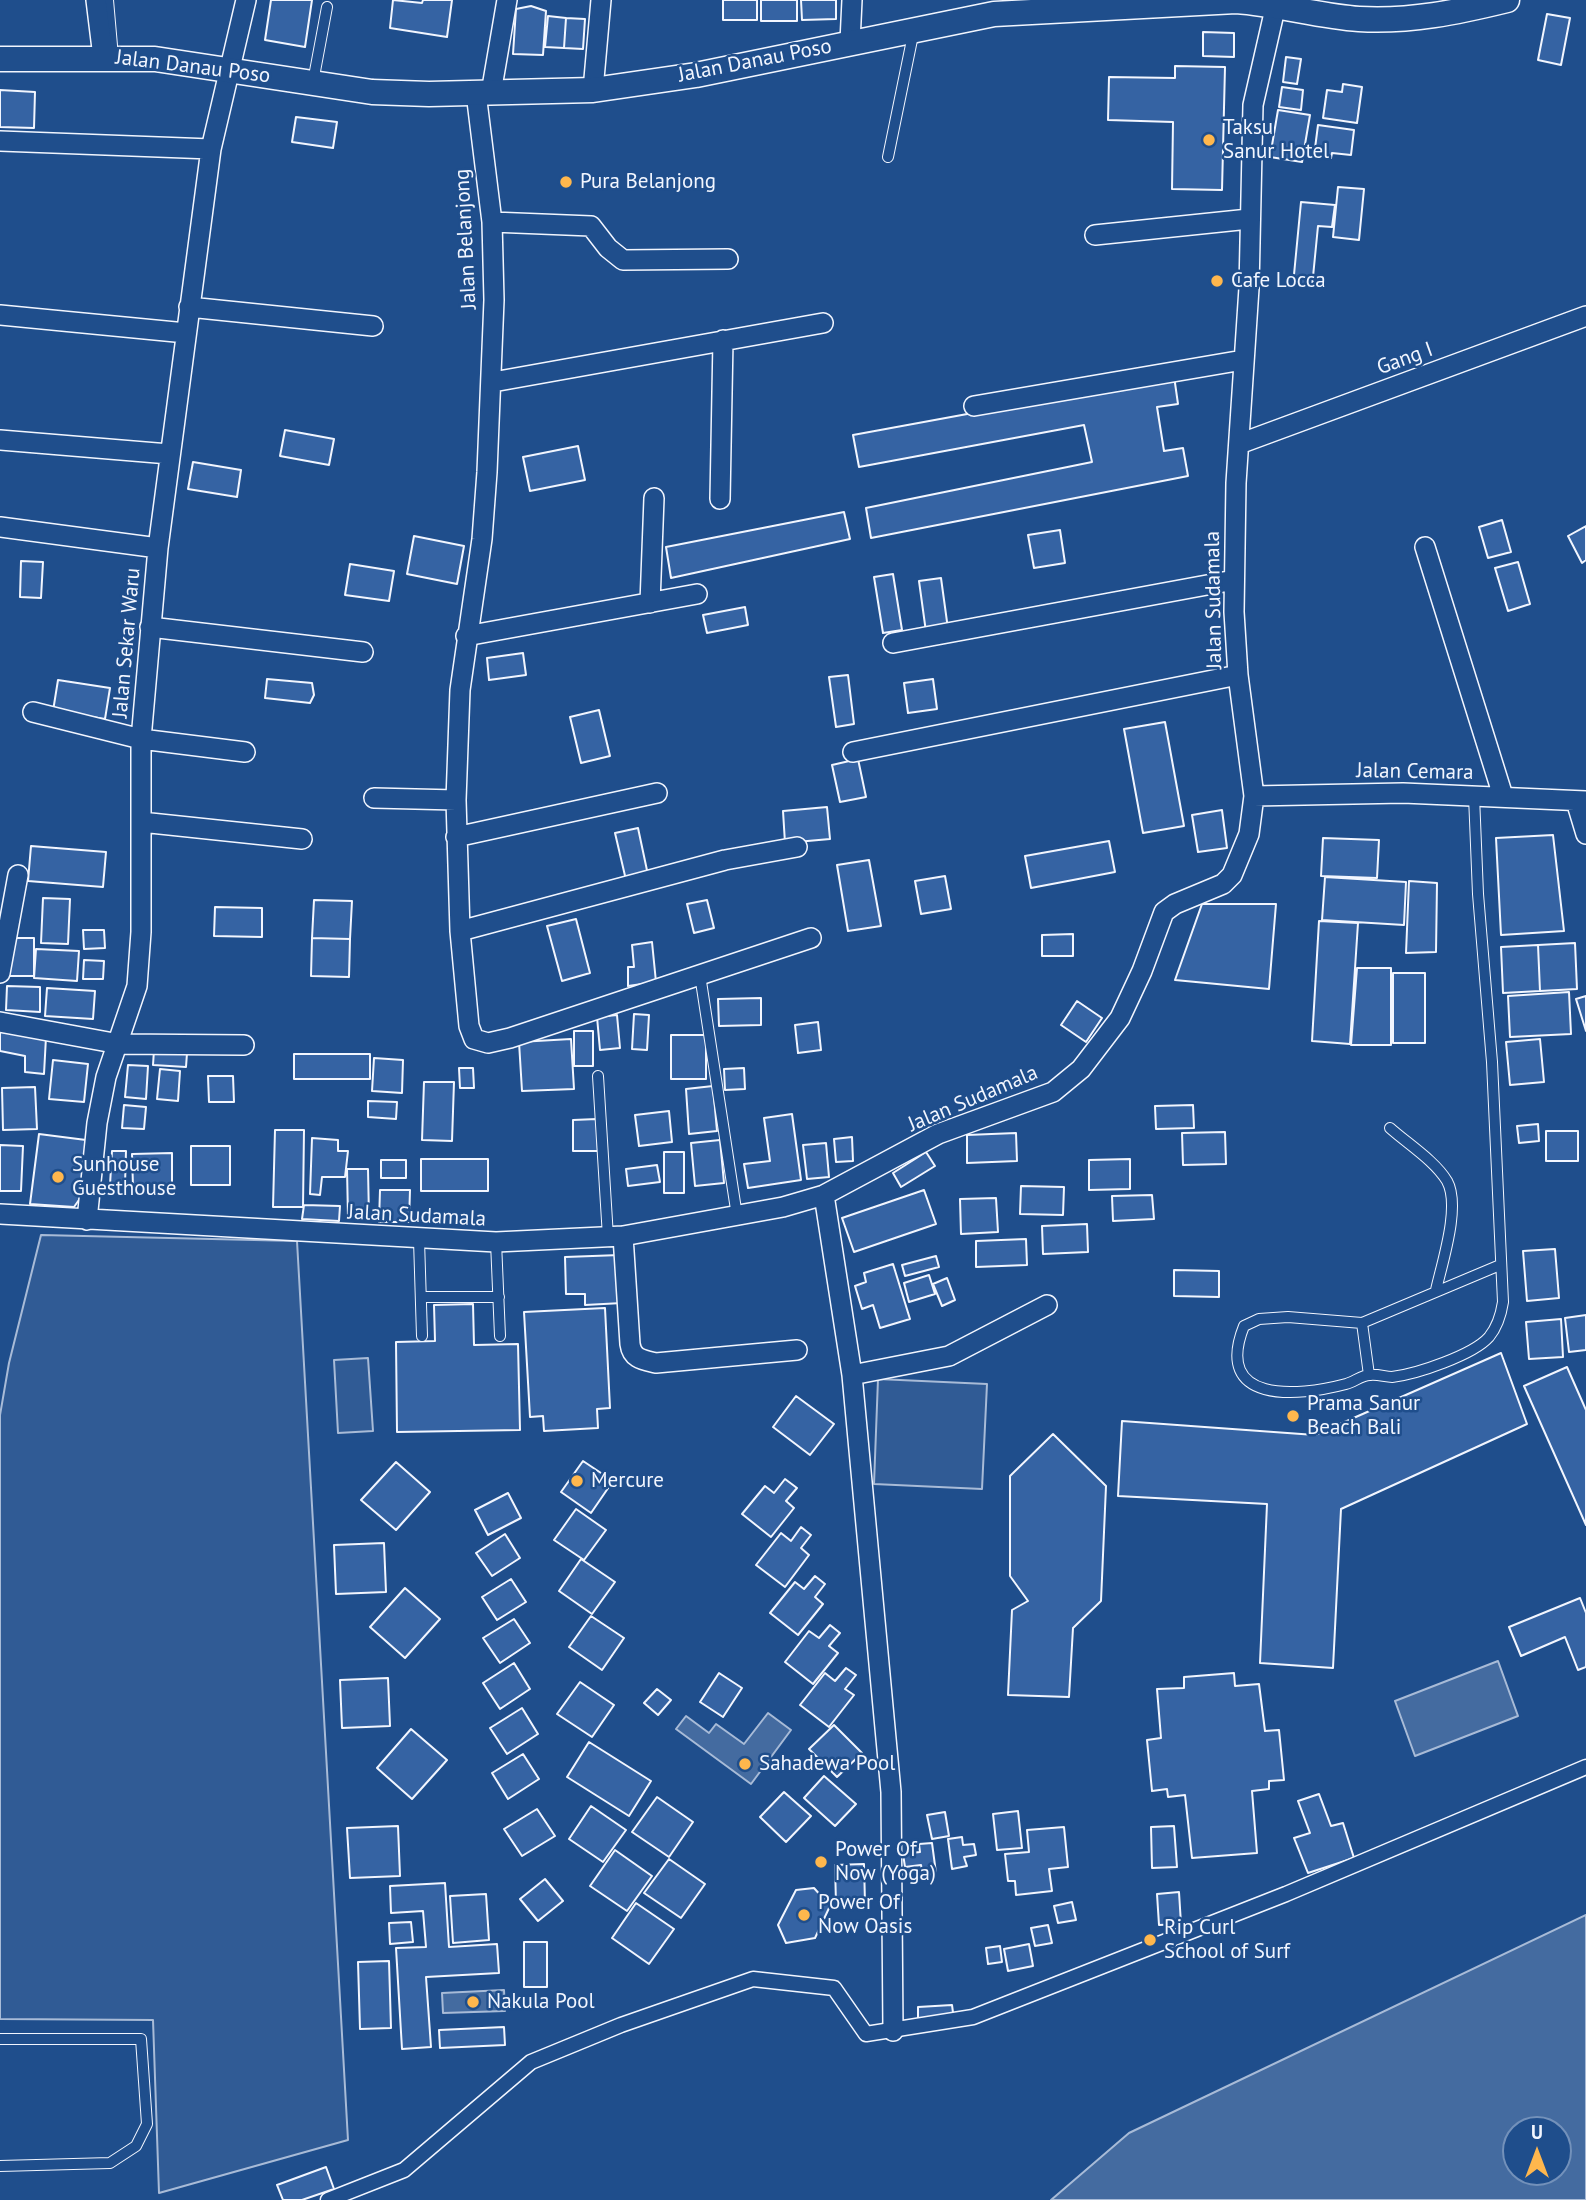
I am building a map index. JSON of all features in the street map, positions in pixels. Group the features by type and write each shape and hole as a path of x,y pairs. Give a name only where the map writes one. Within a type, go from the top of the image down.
{"street":[{"path":"96,0 108,57"},
{"name":"Jalan Sekar Waru","path":"87,1220 97,1123 106,1077 137,986 141,932 141,739 158,548 212,149 246,0"},
{"name":"Jalan Belanjong","path":"507,0 484,93 492,222 493,382 482,539 466,636 456,800 460,931 469,1026 474,1039 481,1043 510,1038 700,975"},
{"path":"593,90 601,0"},
{"path":"850,42 852,0"},
{"name":"Jalan Danau Poso","path":"0,59 108,57 229,68 372,92 593,90 696,75 994,14 1184,2 1277,2 1356,19 1507,0"},
{"name":"Jalan Sudamala","path":"0,1214 419,1240 496,1242 615,1237 737,1216 824,1195 938,1134 1053,1092 1081,1069 1120,1018 1142,971 1164,912 1175,904 1223,884 1232,874 1249,834 1254,796 1238,675 1234,580 1249,288 1253,105 1277,2"},
{"path":"0,141 212,149"},
{"path":"1095,235 1250,219"},
{"path":"492,222 591,226 608,248 623,260 728,259"},
{"path":"189,307 373,326"},
{"path":"0,315 186,333"},
{"name":"Gang I","path":"1239,444 1586,316"},
{"path":"493,382 823,323"},
{"path":"720,499 723,340"},
{"path":"974,406 1244,360"},
{"path":"0,440 169,454"},
{"path":"650,603 654,498"},
{"path":"0,527 158,548"},
{"path":"1425,547 1503,796"},
{"path":"893,643 1234,580"},
{"path":"466,636 697,594"},
{"path":"150,628 363,652"},
{"path":"853,752 1238,675"},
{"path":"33,712 141,739 245,752"},
{"path":"456,837 657,793"},
{"name":"Jalan Cemara","path":"1254,796 1403,793 1581,801 1586,834"},
{"path":"374,798 456,800"},
{"path":"141,822 302,839"},
{"path":"460,931 725,860 797,846"},
{"path":"0,974 18,874"},
{"path":"700,975 811,938"},
{"path":"0,1022 119,1044 244,1045"},
{"path":"824,1195 852,1375 891,1792 893,2031"},
{"path":"615,1237 631,1351 640,1360 656,1363 797,1350"},
{"path":"852,1375 949,1356 1047,1305"},
{"path":"328,2200 404,2170 531,2062 621,2025 753,1979 834,1988 866,2034 973,2017 1286,1894 1586,1767"}],"lane":[{"path":"108,0 108,57"},
{"path":"313,82 327,7"},
{"path":"888,157 914,30"},
{"path":"1474,796 1478,894 1492,1062 1500,1265 1501,1317 1488,1339 1455,1358 1403,1375 1369,1375 1327,1388 1299,1391 1252,1387 1244,1378 1238,1359 1238,1340 1244,1326 1259,1319 1288,1317 1362,1323 1500,1265"},
{"path":"700,975 737,1216"},
{"path":"598,1076 615,1237"},
{"path":"1390,1128 1449,1184 1452,1204 1450,1227 1436,1290"},
{"path":"419,1240 422,1336"},
{"path":"496,1242 500,1336"},
{"path":"421,1297 499,1297"},
{"path":"1362,1323 1369,1375"},
{"path":"0,2039 141,2039 147,2124 136,2146 110,2163 0,2166"}],"shaded area":[{"path":"41,1235 297,1241 348,2140 159,2193 153,2020 0,2019 0,1415 9,1363"},
{"path":"368,1358 373,1431 338,1433 334,1360"},
{"path":"878,1379 987,1384 982,1489 874,1484"},
{"path":"1498,1661 1518,1716 1415,1756 1395,1701"},
{"name":"Sahadewa Pool","path":"768,1713 791,1730 751,1784 676,1729 686,1716 709,1733 716,1724 744,1744"},
{"path":"1586,1915 1586,2200 1051,2200 1129,2133"},
{"name":"Nakula Pool","path":"504,1990 505,2011 443,2013 442,1993"}],"building":[{"path":"271,0 312,0 305,47 265,40"},
{"path":"393,0 422,3 423,0 452,0 447,37 390,28"},
{"path":"723,0 757,0 757,20 723,20"},
{"path":"761,0 797,0 797,21 761,21"},
{"path":"801,0 836,0 836,19 802,20"},
{"path":"531,6 546,11 543,55 513,54 516,9"},
{"path":"1547,14 1570,18 1561,65 1538,60"},
{"path":"548,16 566,18 564,48 545,47"},
{"path":"566,18 585,19 583,49 564,48"},
{"path":"1203,32 1234,33 1234,57 1203,56"},
{"path":"1286,57 1301,59 1297,84 1283,82"},
{"path":"1175,66 1225,67 1222,190 1172,189 1173,122 1108,120 1109,77 1175,78"},
{"path":"1343,84 1362,87 1357,123 1323,118 1327,90 1342,92"},
{"path":"1282,87 1303,90 1301,110 1279,107"},
{"path":"0,90 35,92 34,128 0,127"},
{"path":"1278,110 1310,115 1302,162 1270,157"},
{"path":"296,117 337,122 333,148 292,142"},
{"path":"1318,125 1354,130 1351,155 1332,153 1331,158 1314,156"},
{"path":"1338,187 1364,189 1359,240 1333,237"},
{"path":"1301,202 1335,205 1332,227 1318,226 1312,287 1293,285"},
{"path":"1174,376 1178,404 1157,407 1164,451 1183,448 1188,476 871,538 866,508 1092,462 1084,425 859,467 853,435"},
{"path":"285,430 334,439 329,465 280,456"},
{"path":"578,446 585,480 530,491 523,457"},
{"path":"193,462 241,470 237,497 188,489"},
{"path":"844,512 850,539 671,578 666,547"},
{"path":"1502,520 1511,552 1488,558 1479,527"},
{"path":"1586,526 1586,560 1582,563 1568,536"},
{"path":"1060,530 1065,563 1034,568 1028,535"},
{"path":"414,536 464,546 457,584 407,574"},
{"path":"21,561 43,562 41,598 20,597"},
{"path":"1518,562 1530,604 1508,611 1495,568"},
{"path":"350,564 394,571 389,601 345,595"},
{"path":"893,574 902,630 883,633 874,577"},
{"path":"941,578 948,629 926,632 919,581"},
{"path":"745,607 748,625 707,633 703,615"},
{"path":"523,653 526,675 489,680 487,658"},
{"path":"848,675 854,724 836,727 829,677"},
{"path":"267,679 312,683 314,695 310,703 265,698"},
{"path":"933,679 937,709 908,713 904,683"},
{"path":"58,680 110,688 105,719 53,711"},
{"path":"599,710 610,756 581,763 570,717"},
{"path":"1165,722 1184,826 1143,833 1124,729"},
{"path":"858,759 866,797 840,802 832,765"},
{"path":"827,807 830,839 785,843 783,811"},
{"path":"1222,810 1227,848 1198,852 1192,815"},
{"path":"638,828 648,875 626,880 615,833"},
{"path":"1553,835 1564,931 1501,935 1496,838"},
{"path":"1323,838 1379,840 1377,878 1321,876"},
{"path":"1109,841 1115,872 1031,888 1025,856"},
{"path":"31,846 106,852 103,887 28,881"},
{"path":"869,860 881,926 848,931 837,865"},
{"path":"945,876 951,909 921,914 915,881"},
{"path":"1325,877 1406,882 1404,925 1322,920"},
{"path":"1409,881 1437,883 1436,952 1406,953"},
{"path":"43,898 70,899 68,944 41,943"},
{"path":"314,900 352,901 350,939 312,938"},
{"path":"707,900 714,928 694,933 687,904"},
{"path":"1202,904 1276,904 1269,989 1175,980"},
{"path":"215,907 262,908 262,937 214,936"},
{"path":"576,919 590,973 562,981 547,926"},
{"path":"1319,921 1358,923 1350,1044 1312,1041"},
{"path":"83,930 104,930 105,948 84,949"},
{"path":"1073,934 1073,956 1042,956 1042,935"},
{"path":"8,938 34,938 34,976 8,976"},
{"path":"312,938 350,939 349,977 311,976"},
{"path":"652,942 656,982 628,986 628,967 634,967 632,945"},
{"path":"1575,943 1577,989 1540,991 1538,945"},
{"path":"1538,945 1540,991 1503,993 1501,947"},
{"path":"36,949 79,951 77,981 34,978"},
{"path":"84,960 104,961 103,979 83,979"},
{"path":"1357,968 1391,968 1391,1045 1351,1045"},
{"path":"1393,973 1425,973 1425,1043 1393,1043"},
{"path":"7,986 40,987 40,1012 6,1010"},
{"path":"47,988 95,991 93,1019 45,1016"},
{"path":"1569,992 1571,1034 1510,1037 1508,996"},
{"path":"1586,996 1586,1031 1576,999"},
{"path":"761,998 761,1025 719,1026 718,999"},
{"path":"1077,1001 1102,1018 1086,1042 1061,1025"},
{"path":"634,1014 649,1015 647,1050 632,1049"},
{"path":"617,1015 620,1048 600,1050 597,1017"},
{"path":"818,1022 821,1050 798,1053 795,1025"},
{"path":"0,1028 46,1037 44,1074 25,1072 25,1056 0,1051"},
{"path":"574,1031 593,1031 593,1066 574,1066"},
{"path":"671,1035 706,1035 706,1079 671,1079"},
{"path":"571,1039 574,1089 522,1091 519,1042"},
{"path":"1540,1039 1544,1082 1510,1085 1506,1042"},
{"path":"154,1050 187,1053 186,1067 153,1065"},
{"path":"294,1054 370,1054 370,1079 294,1079"},
{"path":"374,1058 403,1060 402,1093 372,1091"},
{"path":"53,1060 88,1064 84,1102 49,1099"},
{"path":"128,1065 148,1066 146,1099 125,1097"},
{"path":"459,1068 473,1068 474,1088 460,1088"},
{"path":"744,1068 745,1089 725,1090 724,1069"},
{"path":"160,1069 180,1071 178,1101 157,1099"},
{"path":"208,1076 233,1076 234,1102 209,1102"},
{"path":"424,1082 454,1082 452,1141 422,1140"},
{"path":"713,1086 717,1131 689,1134 686,1089"},
{"path":"35,1087 37,1129 3,1130 2,1088"},
{"path":"368,1101 397,1102 396,1119 368,1117"},
{"path":"124,1105 146,1107 144,1129 122,1128"},
{"path":"1193,1105 1194,1128 1156,1129 1155,1106"},
{"path":"669,1111 672,1142 639,1146 635,1115"},
{"path":"792,1114 801,1180 748,1188 744,1164 770,1161 764,1118"},
{"path":"597,1119 598,1151 573,1151 573,1120"},
{"path":"1538,1124 1539,1141 1519,1143 1517,1126"},
{"path":"275,1130 304,1130 303,1207 273,1207"},
{"path":"1546,1131 1578,1131 1578,1161 1546,1161"},
{"path":"1225,1132 1226,1164 1183,1165 1182,1133"},
{"path":"1016,1133 1017,1161 967,1163 967,1135"},
{"name":"Sunhouse Guesthouse","path":"39,1134 86,1140 81,1197 74,1207 30,1204"},
{"path":"852,1137 853,1161 836,1162 834,1139"},
{"path":"312,1138 338,1140 338,1151 348,1151 345,1177 322,1177 320,1195 310,1194"},
{"path":"720,1140 724,1183 695,1186 691,1143"},
{"path":"826,1143 829,1177 807,1179 803,1145"},
{"path":"0,1145 23,1146 21,1191 0,1191"},
{"path":"191,1146 230,1146 230,1185 191,1185"},
{"path":"112,1151 126,1151 125,1185 110,1185"},
{"path":"664,1152 684,1152 684,1193 664,1193"},
{"path":"926,1152 935,1166 901,1187 893,1173"},
{"path":"172,1153 172,1187 133,1187 132,1154"},
{"path":"421,1159 488,1159 488,1191 421,1191"},
{"path":"1130,1159 1130,1189 1089,1190 1089,1160"},
{"path":"381,1160 406,1160 406,1178 381,1178"},
{"path":"657,1165 660,1182 628,1186 626,1169"},
{"path":"347,1169 368,1169 369,1218 348,1218"},
{"path":"1021,1186 1064,1187 1063,1215 1020,1214"},
{"path":"380,1190 410,1190 409,1222 379,1222"},
{"path":"924,1190 936,1224 854,1252 842,1218"},
{"path":"1152,1195 1154,1219 1113,1221 1112,1196"},
{"path":"996,1198 998,1232 961,1234 960,1199"},
{"path":"304,1205 340,1206 339,1221 302,1219"},
{"path":"1087,1224 1088,1252 1043,1254 1042,1226"},
{"path":"1026,1239 1027,1265 976,1267 976,1241"},
{"path":"1555,1249 1559,1298 1527,1301 1523,1251"},
{"path":"620,1255 622,1303 585,1305 585,1294 566,1294 565,1257"},
{"path":"936,1256 939,1267 905,1276 902,1265"},
{"path":"893,1264 910,1319 880,1328 873,1305 862,1309 855,1286 866,1282 864,1273"},
{"path":"1174,1270 1219,1271 1219,1297 1174,1296"},
{"path":"929,1275 935,1294 909,1302 904,1283"},
{"path":"947,1278 955,1300 942,1306 933,1284"},
{"path":"473,1304 474,1345 518,1344 520,1430 397,1432 396,1342 435,1341 434,1305"},
{"path":"605,1308 610,1408 597,1409 598,1428 544,1431 543,1416 530,1417 524,1312"},
{"path":"1586,1315 1586,1350 1569,1352 1565,1318"},
{"path":"1561,1319 1563,1357 1529,1359 1526,1322"},
{"path":"1501,1353 1527,1424 1341,1509 1333,1668 1260,1663 1267,1504 1118,1496 1122,1421 1315,1435"},
{"path":"1567,1367 1586,1410 1586,1525 1524,1386"},
{"path":"796,1396 834,1424 810,1455 773,1427"},
{"path":"1053,1434 1106,1486 1101,1601 1073,1628 1069,1697 1008,1695 1012,1610 1028,1601 1010,1576 1010,1476"},
{"path":"583,1461 613,1481 591,1513 561,1492"},
{"path":"396,1462 430,1492 396,1530 361,1500"},
{"path":"785,1479 797,1488 786,1501 794,1508 771,1537 742,1514 765,1486 774,1493"},
{"path":"508,1493 521,1518 488,1535 475,1510"},
{"path":"576,1509 606,1530 584,1560 554,1540"},
{"path":"801,1527 811,1535 801,1548 809,1555 785,1587 756,1565 781,1533 791,1541"},
{"path":"505,1534 520,1558 492,1576 476,1553"},
{"path":"384,1543 386,1592 336,1594 334,1545"},
{"path":"581,1559 615,1582 592,1614 559,1591"},
{"path":"815,1576 825,1584 815,1597 823,1604 798,1635 770,1613 795,1582 804,1589"},
{"path":"511,1579 526,1602 497,1620 482,1597"},
{"path":"405,1588 440,1619 405,1658 370,1627"},
{"path":"1580,1598 1586,1613 1586,1667 1578,1670 1565,1637 1521,1656 1509,1627"},
{"path":"591,1616 624,1638 602,1670 569,1647"},
{"path":"514,1619 530,1643 500,1663 483,1638"},
{"path":"830,1625 840,1633 829,1646 838,1653 813,1684 785,1662 809,1631 819,1638"},
{"path":"514,1663 530,1689 500,1709 483,1683"},
{"path":"846,1668 856,1675 845,1689 854,1695 829,1727 800,1705 825,1673 835,1681"},
{"path":"719,1673 742,1688 723,1717 700,1702"},
{"path":"1234,1673 1235,1686 1259,1684 1265,1731 1279,1730 1284,1780 1269,1781 1269,1789 1252,1791 1257,1853 1192,1858 1185,1795 1168,1797 1167,1789 1152,1791 1147,1740 1161,1738 1157,1689 1184,1688 1184,1677"},
{"path":"388,1678 390,1726 342,1728 340,1680"},
{"path":"580,1682 614,1705 592,1737 557,1714"},
{"path":"657,1689 671,1700 658,1715 644,1703"},
{"path":"522,1708 538,1734 507,1754 490,1728"},
{"path":"834,1725 862,1753 837,1777 809,1749"},
{"path":"411,1729 447,1760 412,1799 377,1768"},
{"path":"589,1742 651,1781 629,1816 567,1777"},
{"path":"523,1754 539,1779 508,1799 492,1773"},
{"path":"824,1776 856,1804 835,1826 804,1798"},
{"path":"784,1792 811,1816 786,1842 760,1817"},
{"path":"1319,1794 1331,1826 1343,1823 1354,1858 1308,1873 1294,1838 1310,1833 1298,1801"},
{"path":"657,1797 693,1822 669,1857 632,1832"},
{"path":"591,1806 626,1830 603,1862 569,1839"},
{"path":"537,1809 555,1836 522,1856 504,1829"},
{"path":"1018,1811 1022,1848 997,1850 993,1814"},
{"path":"945,1812 949,1836 932,1839 927,1815"},
{"path":"398,1826 400,1876 350,1878 347,1828"},
{"path":"1174,1826 1177,1867 1152,1868 1151,1827"},
{"path":"1064,1827 1068,1867 1049,1869 1052,1891 1016,1895 1015,1881 1008,1881 1005,1854 1029,1852 1027,1830"},
{"path":"962,1837 963,1845 974,1844 976,1855 964,1857 967,1866 952,1869 948,1839"},
{"path":"932,1843 936,1873 923,1876 921,1865 905,1867 903,1854 920,1852 919,1844"},
{"path":"615,1850 652,1876 627,1911 590,1886"},
{"path":"669,1859 705,1884 681,1918 644,1893"},
{"path":"864,1864 865,1903 836,1904 835,1865"},
{"path":"545,1879 563,1901 538,1921 520,1899"},
{"path":"445,1883 449,1947 497,1944 499,1973 426,1977 431,2047 402,2049 396,1948 426,1947 423,1911 391,1913 390,1886"},
{"name":"Power Of Now Oasis","path":"814,1888 830,1906 815,1938 786,1943 778,1925 796,1890"},
{"path":"1179,1892 1181,1924 1159,1925 1157,1894"},
{"path":"486,1894 489,1940 453,1943 450,1896"},
{"path":"1072,1902 1076,1920 1058,1923 1054,1906"},
{"path":"636,1903 674,1929 649,1964 612,1938"},
{"path":"411,1922 413,1942 390,1944 389,1923"},
{"path":"1048,1925 1052,1943 1035,1946 1031,1928"},
{"path":"524,1942 547,1942 547,1987 524,1987"},
{"path":"1029,1944 1033,1966 1008,1971 1004,1949"},
{"path":"1000,1946 1002,1962 988,1964 986,1948"},
{"path":"389,1961 391,2028 360,2029 358,1962"},
{"path":"952,2005 954,2020 918,2024 918,2007"},
{"path":"504,2027 505,2045 440,2048 439,2030"},
{"path":"326,2167 334,2189 302,2200 283,2200 277,2185"}],"place":[{"name":"Taksu Sanur Hotel","path":"1209,140"},
{"name":"Pura Belanjong","path":"566,182"},
{"name":"Cafe Locca","path":"1217,281"},
{"name":"Sunhouse Guesthouse","path":"58,1177"},
{"name":"Prama Sanur Beach Bali","path":"1293,1416"},
{"name":"Mercure","path":"577,1481"},
{"name":"Sahadewa Pool","path":"745,1764"},
{"name":"Power Of Now (Yoga)","path":"821,1862"},
{"name":"Power Of Now Oasis","path":"804,1915"},
{"name":"Rip Curl School of Surf","path":"1150,1940"},
{"name":"Nakula Pool","path":"473,2002"}]}
